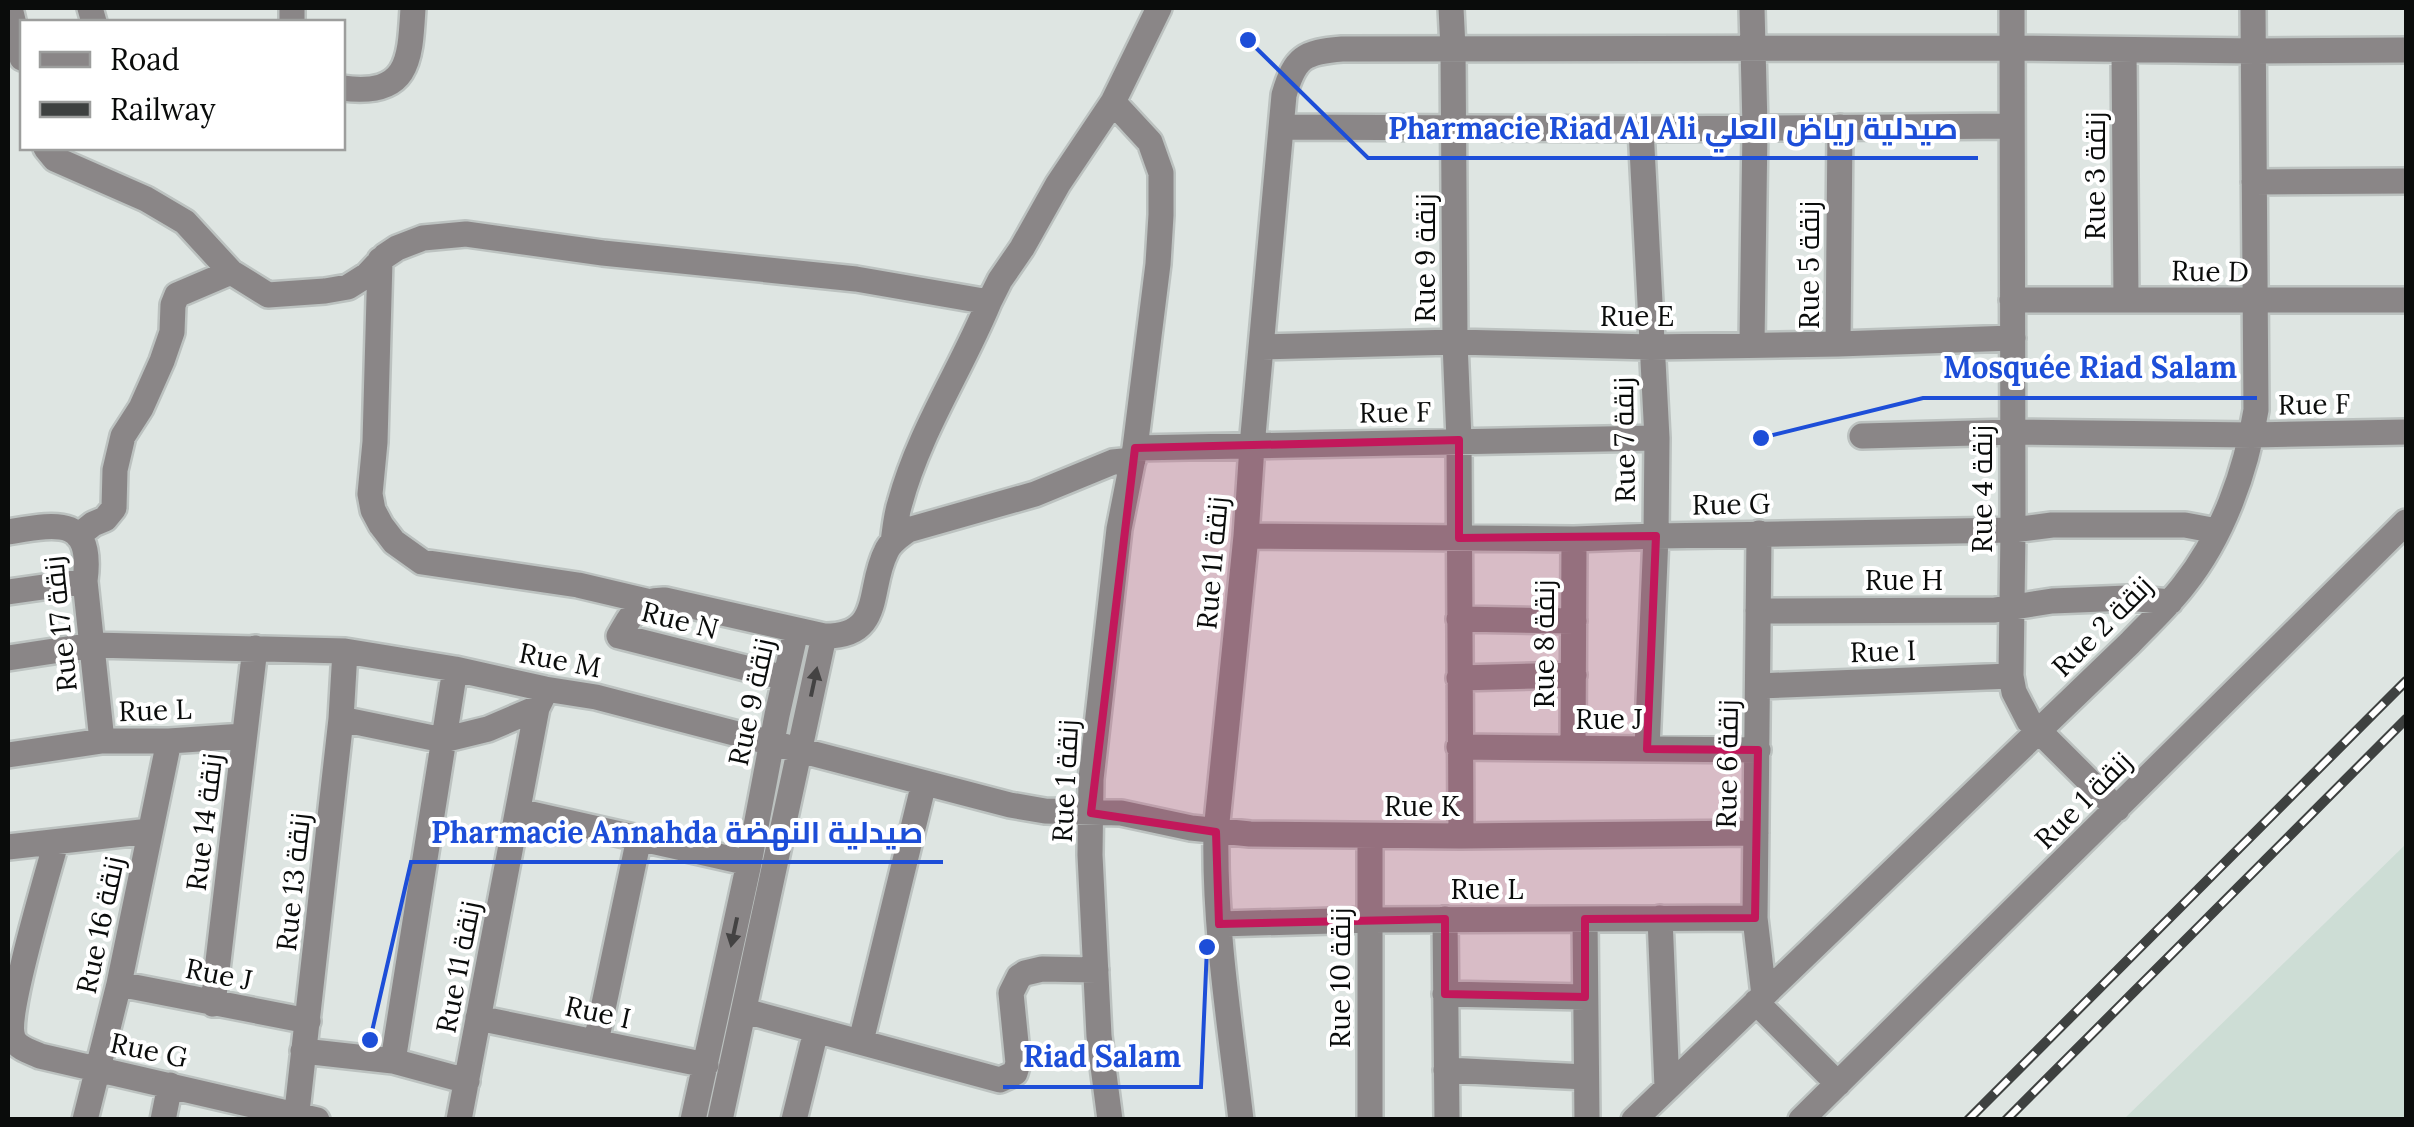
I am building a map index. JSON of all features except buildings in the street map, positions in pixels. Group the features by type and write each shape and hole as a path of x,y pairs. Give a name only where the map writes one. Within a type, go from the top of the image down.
{"street":[{"path":"10,8 20,50"},
{"path":"345,88 376,89 388,86 397,76 406,65 410,49 413,8"},
{"path":"824,636 847,635 860,625 871,606 886,550 893,542 900,503 932,418 972,344 1000,280 1113,102 1158,8"},
{"name":"Rue 9 زنقة","path":"1451,8 1459,440 1460,836"},
{"path":"1752,8 1752,344"},
{"name":"Rue 4 زنقة","path":"2012,8 2011,676 2020,708 2038,732 2117,809"},
{"name":"Rue 2 زنقة","path":"1634,1120 2170,602 2201,560 2235,489 2256,410 2254,8"},
{"path":"1453,48 2406,50"},
{"name":"Rue 11 زنقة","path":"1241,1120 1219,924 1216,832 1284,94 1297,64 1317,51 1453,48"},
{"name":"Rue 3 زنقة","path":"2124,50 2126,300"},
{"name":"Rue 1 زنقة","path":"1110,1120 1099,1036 1091,779 1119,529 1134,454 1158,264 1161,214 1161,173 1150,142 1113,102"},
{"path":"1282,126 2012,126"},
{"name":"Rue 5 زنقة","path":"1838,344 1840,127"},
{"name":"Rue 7 زنقة","path":"1641,129 1657,438 1647,749"},
{"path":"48,150 55,159 146,199 185,222 231,272 268,295 348,287 397,248 424,238 466,234 604,253 856,279 989,302"},
{"path":"2254,182 2406,181"},
{"path":"380,260 370,494 373,510 394,542 422,562 611,592 796,631"},
{"path":"78,536 105,520 114,508 115,470 123,436 162,362 172,332 176,295 231,272"},
{"name":"Rue D","path":"2012,300 2406,300"},
{"name":"Rue E","path":"1262,348 1455,342 1652,347 2012,338"},
{"name":"Rue F","path":"1862,436 2406,432"},
{"name":"Rue F","path":"893,542 914,528 1035,494 1134,454 1252,446 1657,438"},
{"name":"Rue 1 زنقة","path":"1800,1120 2406,522"},
{"name":"Rue G","path":"1246,536 1574,539 2013,530 2052,525 2185,525 2217,530"},
{"name":"Rue 17 زنقة","path":"8,532 63,526 84,544 102,741"},
{"name":"Rue 6 زنقة","path":"1759,534 1755,918 1760,998"},
{"name":"Rue 8 زنقة","path":"1573,748 1574,539"},
{"path":"8,592 85,581"},
{"name":"Rue H","path":"1758,611 2012,608 2052,601 2128,598 2170,602"},
{"name":"Rue N","path":"656,601 631,615 619,636 785,678"},
{"path":"1459,619 1574,621"},
{"name":"Rue 9 زنقة","path":"692,1120 750,862 796,631 824,636 720,1120"},
{"name":"Rue M","path":"8,658 93,645 345,651 454,669 541,699 596,697 1010,805 1044,811 1090,812"},
{"name":"Rue 14 زنقة","path":"213,1004 255,648"},
{"name":"Rue 13 زنقة","path":"303,1118 304,1050 345,651"},
{"path":"392,1062 454,669"},
{"path":"1459,678 1574,675"},
{"name":"Rue I","path":"1758,686 2011,676"},
{"path":"341,719 443,740 488,729 541,699"},
{"name":"Rue 11 زنقة","path":"459,1120 541,699"},
{"name":"Rue L","path":"8,755 102,741 244,736"},
{"name":"Rue 16 زنقة","path":"84,1120 119,984 169,741"},
{"name":"Rue J","path":"1459,747 1758,750"},
{"path":"860,1040 924,783"},
{"path":"518,811 750,862"},
{"name":"Rue K","path":"1090,812 1121,813 1216,832 1370,836 1756,834"},
{"path":"8,847 150,831"},
{"name":"Rue 10 زنقة","path":"1370,836 1370,1120"},
{"path":"596,1042 639,838"},
{"name":"Rue G","path":"56,843 16,998 12,1035 18,1044 40,1056 303,1118"},
{"path":"1660,918 1667,1088"},
{"name":"Rue L","path":"1219,924 1755,918"},
{"path":"1445,919 1446,1120"},
{"path":"1586,919 1587,1120"},
{"path":"745,1011 1004,1079 1015,1072 1018,1063 1011,994 1019,977 1042,969 1096,970"},
{"name":"Rue J","path":"119,984 308,1022"},
{"path":"1445,994 1585,996"},
{"path":"1760,998 1838,1084"},
{"name":"Rue I","path":"478,1018 706,1065"},
{"path":"794,1120 816,1031"},
{"path":"304,1050 392,1062 467,1081"},
{"path":"1446,1070 1586,1077"},
{"path":"164,1120 170,1085"}],"highlighted area":[{"path":"1459,440 1459,538 1656,536 1647,749 1758,750 1755,918 1585,919 1585,997 1445,994 1445,919 1219,924 1216,832 1091,813 1135,448"}],"shaded area":[{"path":"2406,844 2406,1119 2124,1119"}],"railway":[{"path":"1968,1120 2406,681"},
{"path":"2006,1120 2406,719"}],"place":[{"name":"Pharmacie Riad Al Ali صيدلية رياض العلي","path":"1248,40"},
{"name":"Mosquée Riad Salam","path":"1761,438"},
{"name":"Riad Salam","path":"1207,947"},
{"name":"Pharmacie Annahda صيدلية النهضة","path":"370,1040"}]}
